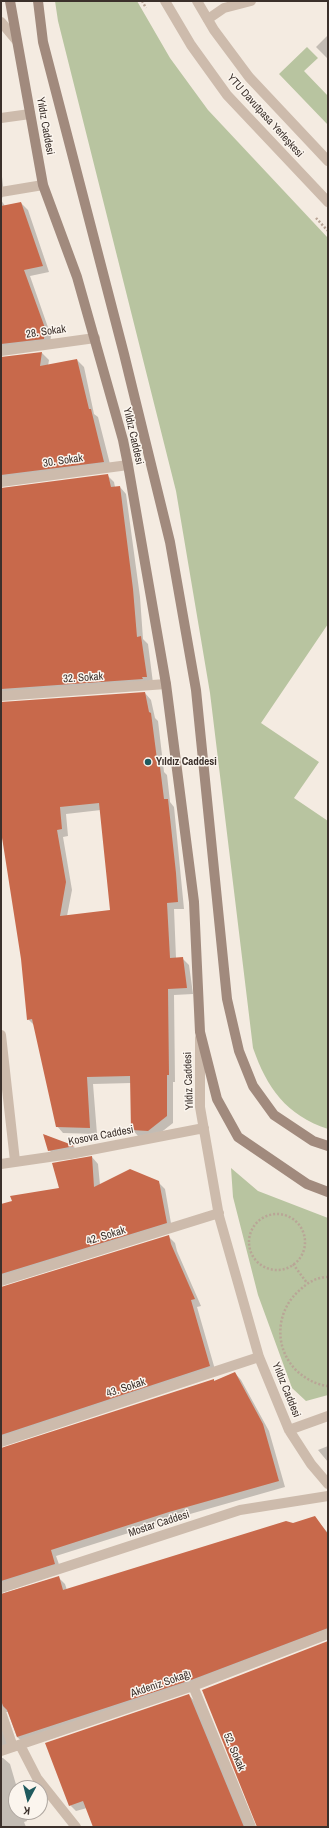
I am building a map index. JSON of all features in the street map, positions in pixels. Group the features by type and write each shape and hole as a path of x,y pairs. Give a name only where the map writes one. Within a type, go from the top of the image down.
{"main road":[{"name":"Yıldız Caddesi","path":"10,1 43,185 77,277 123,440 128,465 166,684 194,902 200,1032"},
{"name":"Yıldız Caddesi","path":"38,1 43,42 124,354 170,542 196,690 227,999 239,1051 253,1086 274,1114 313,1141 328,1146"},
{"path":"200,1032 217,1099 238,1137 307,1184 328,1192"}],"street":[{"name":"YTU Davutpasa Yerleşkesi","path":"165,1 191,45 227,95 328,202"},
{"name":"YTU Davutpasa Yerleşkesi","path":"197,1 249,77 328,161"},
{"path":"208,19 224,8 252,1"},
{"path":"1,22 17,41"},
{"path":"1,118 30,114"},
{"path":"1,192 43,185"},
{"name":"28. Sokak","path":"1,351 95,338"},
{"name":"30. Sokak","path":"1,482 128,465"},
{"name":"32. Sokak","path":"1,696 166,684"},
{"name":"Yıldız Caddesi","path":"200,1032 200,1107 219,1213 259,1357 289,1430 311,1464 328,1484"},
{"path":"1,1035 15,1162"},
{"name":"Kosova Caddesi","path":"1,1164 70,1154 204,1128"},
{"name":"42. Sokak","path":"1,1281 219,1213"},
{"name":"43. Sokak","path":"1,1442 259,1357"},
{"path":"289,1430 328,1416"},
{"name":"Mostar Caddesi","path":"1,1588 240,1510 328,1496"},
{"name":"Akdeniz Sokağı","path":"1,1751 193,1686 328,1634"},
{"name":"52. Sokak","path":"193,1686 251,1827"},
{"path":"1,1712 17,1746 37,1778 76,1827"}],"path":[{"path":"272,1214 281,1214 290,1217 297,1223 305,1240 304,1249 300,1258 293,1264 276,1270 260,1264 254,1257 250,1249 249,1240 251,1231 263,1218 272,1214"},
{"path":"293,1264 307,1284"},
{"path":"328,1276 307,1284 292,1295 283,1312 280,1330 283,1349 292,1366 306,1378 328,1386"}],"green space":[{"path":"55,1 137,1 170,58 208,110 328,238 328,624 261,723 319,762 294,798 328,821 328,1129 301,1116 280,1098 265,1076 253,1048 210,693 176,491 58,21"},
{"path":"307,47 318,58 304,71 328,96 328,125 279,74"},
{"path":"231,1168 258,1191 328,1218 328,1395 306,1401 292,1388 258,1295 233,1197"}],"building":[{"path":"21,202 43,266 24,270 45,328 44,339 1,344 1,206"},
{"path":"42,352 40,366 77,359 104,462 1,475 1,357"},
{"path":"108,474 111,487 120,486 133,589 137,637 141,636 147,677 142,677 143,679 1,689 1,488"},
{"path":"145,692 149,712 151,713 164,799 168,799 176,873 178,902 167,903 170,958 183,957 187,988 168,989 169,1075 167,1075 167,1116 148,1131 131,1130 130,1076 87,1077 90,1128 56,1127 32,1019 27,1020 21,959 1,831 1,702","holes":["99,803 110,910 60,916 66,882 57,830 62,829 60,807"]},
{"path":"43,1134 75,1146 48,1151"},
{"path":"92,1156 94,1187 130,1169 159,1181 167,1223 1,1274 1,1204 12,1201 10,1196 59,1188 52,1163"},
{"path":"169,1235 171,1244 195,1299 191,1300 210,1366 1,1435 1,1287"},
{"path":"235,1372 263,1424 279,1481 169,1512 51,1550 55,1564 1,1581 1,1448 214,1379 214,1381"},
{"path":"315,1516 328,1534 328,1628 191,1680 17,1737 7,1710 3,1706 1,1700 1,1594 59,1576 63,1590 286,1521 293,1523"},
{"path":"328,1641 328,1827 257,1827 202,1690"},
{"path":"189,1694 244,1827 93,1827 83,1801 69,1806 45,1743"}],"place":[{"name":"Yıldız Caddesi","path":"148,762"}]}
